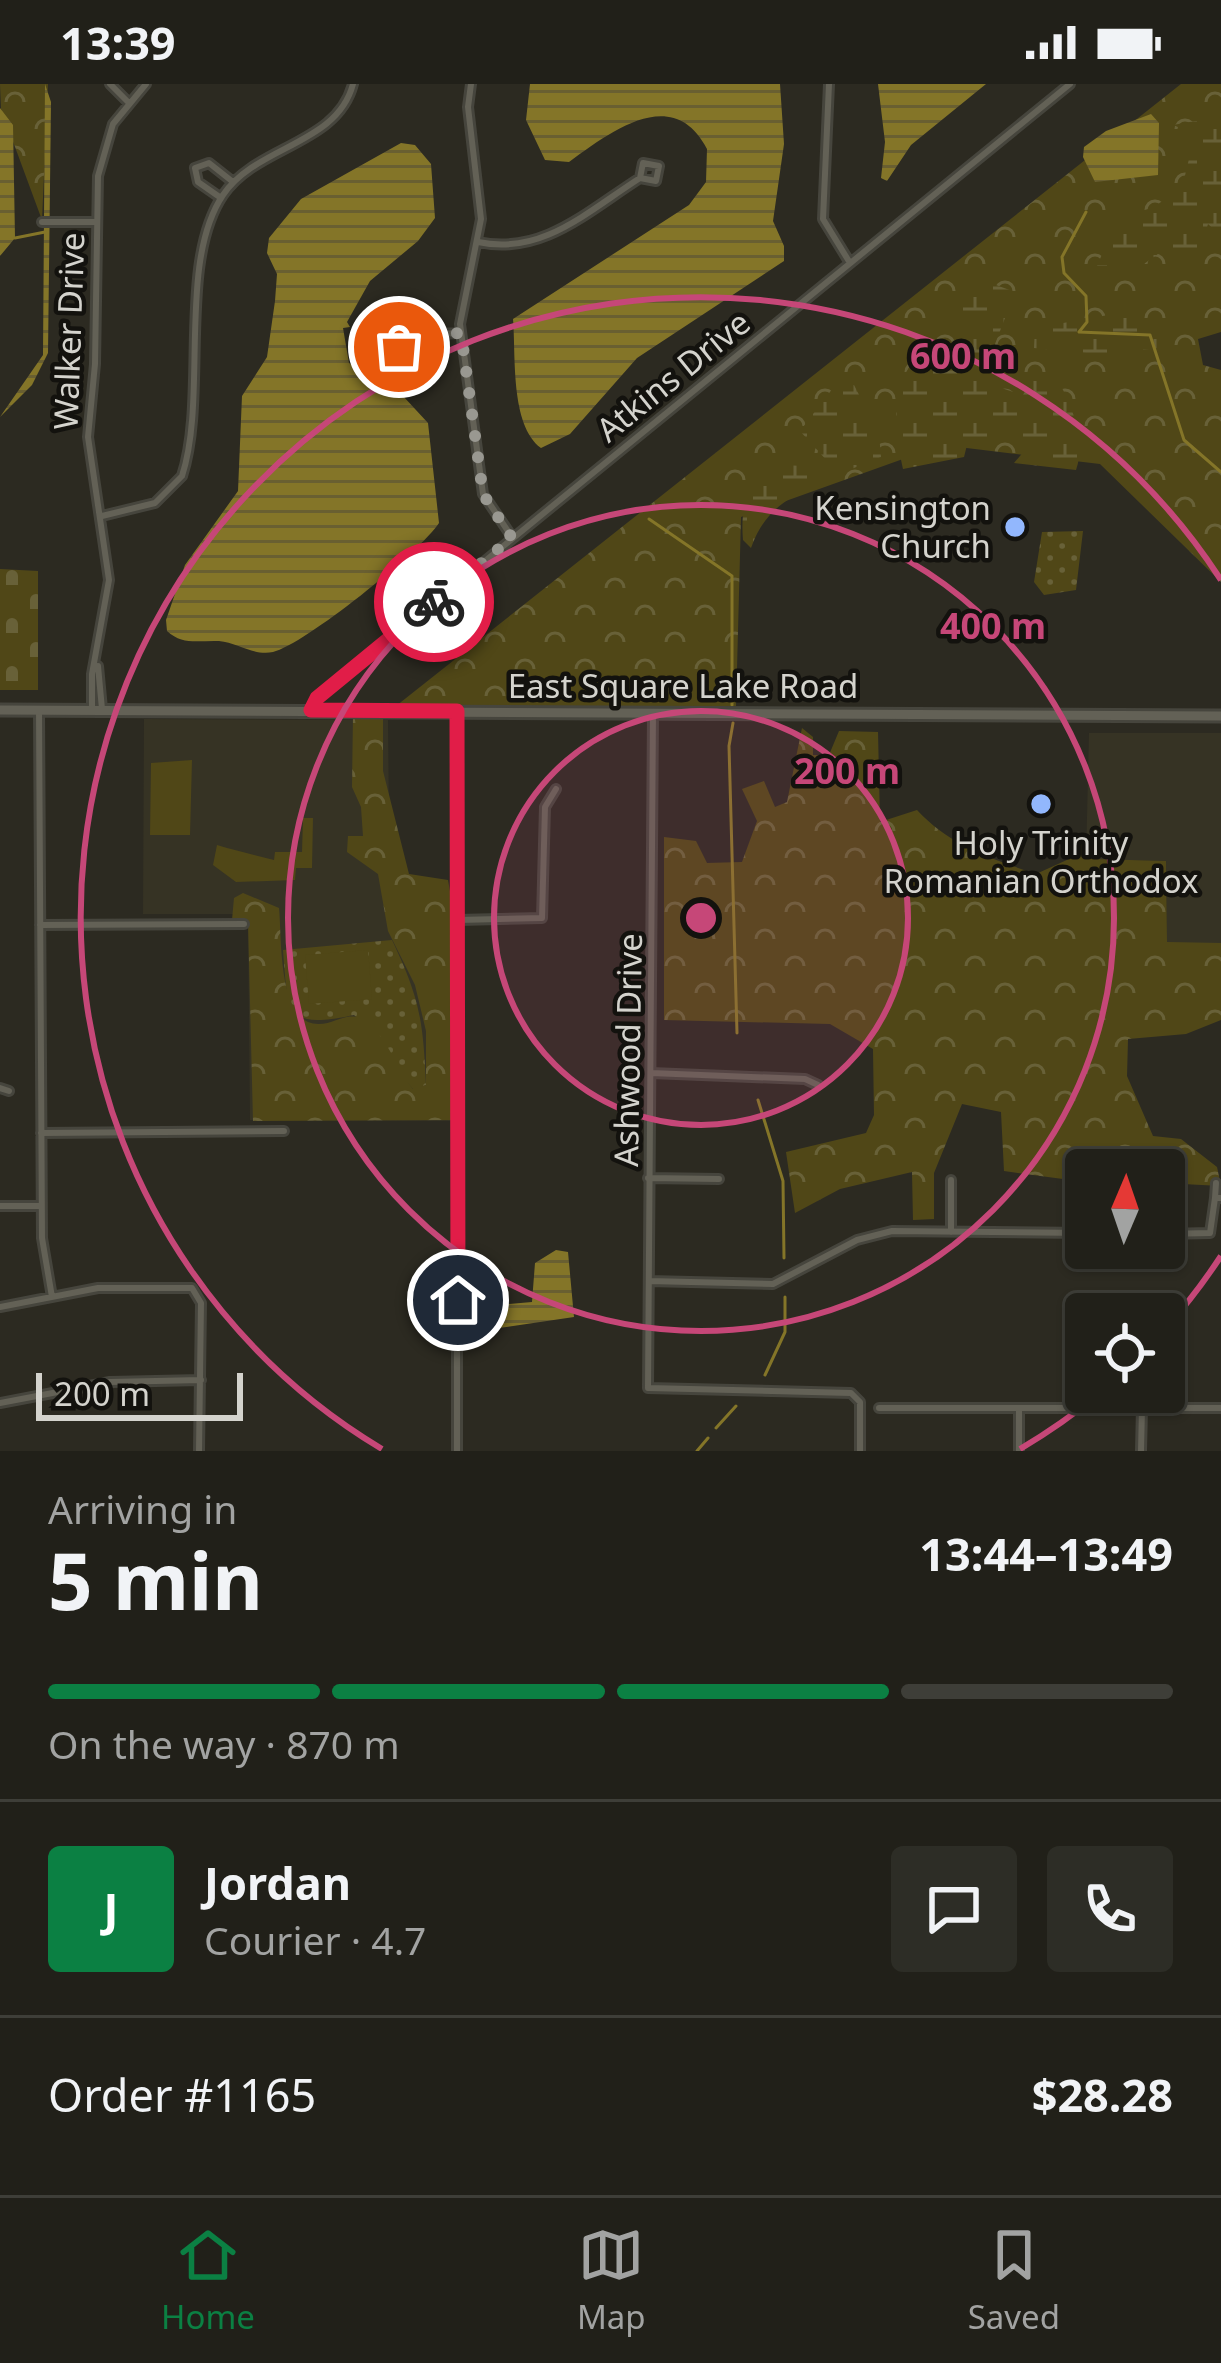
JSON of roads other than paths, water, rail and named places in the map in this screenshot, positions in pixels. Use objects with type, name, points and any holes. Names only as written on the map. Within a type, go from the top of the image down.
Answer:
[{"type":"main road","name":"East Square Lake Road","points":[[0,710],[1221,716]]},
{"type":"street","points":[[110,84],[128,102]]},
{"type":"street","points":[[102,516],[155,503],[182,476],[204,243],[221,198],[254,164],[328,124],[346,103],[352,84]]},
{"type":"street","points":[[471,84],[468,106],[481,203],[478,242],[461,303],[461,333],[483,494],[512,538]]},
{"type":"street","points":[[829,84],[823,219],[850,263]]},
{"type":"street","name":"Atkins Drive","points":[[311,710],[317,698],[1070,84]]},
{"type":"street","name":"Walker Drive","points":[[97,709],[97,663],[110,580],[88,436],[96,346],[100,159],[128,102],[143,85]]},
{"type":"street","points":[[221,198],[198,182],[195,168],[209,164],[233,182]]},
{"type":"street","points":[[478,242],[512,248],[533,244],[640,178]]},
{"type":"street","points":[[42,222],[97,223]]},
{"type":"street","points":[[413,335],[461,333]]},
{"type":"street","points":[[39,710],[41,1206],[52,1297]]},
{"type":"street","points":[[457,711],[457,1451]]},
{"type":"street","name":"Ashwood Drive","points":[[653,713],[648,1388],[851,1393],[860,1402],[860,1451]]},
{"type":"street","points":[[458,920],[542,918],[545,807],[556,789]]},
{"type":"street","points":[[40,925],[244,923]]},
{"type":"street","points":[[651,1073],[806,1079],[818,1085]]},
{"type":"street","points":[[41,1133],[284,1131]]},
{"type":"street","points":[[648,1178],[718,1179]]},
{"type":"street","points":[[951,1180],[951,1232]]},
{"type":"street","points":[[1185,1234],[1210,1233],[1218,1198],[1216,1183]]},
{"type":"street","points":[[0,1206],[41,1206]]},
{"type":"street","points":[[649,1281],[766,1285],[872,1234],[1065,1233]]},
{"type":"street","points":[[0,1307],[108,1287],[194,1290],[201,1303],[199,1451]]},
{"type":"street","points":[[0,1403],[110,1382],[202,1380]]},
{"type":"street","points":[[879,1408],[1065,1409]]},
{"type":"street","points":[[1185,1408],[1221,1408]]},
{"type":"street","points":[[1019,1409],[1019,1451]]},
{"type":"street","points":[[1141,1451],[1142,1413]]},
{"type":"waterway","points":[[1086,212],[1062,257],[1064,273],[1086,296],[1087,322],[1079,332],[1150,335],[1184,440],[1221,472]]},
{"type":"waterway","points":[[15,238],[45,232]]},
{"type":"waterway","points":[[649,519],[732,576],[732,705]]},
{"type":"waterway","points":[[733,723],[729,746],[737,1033]]},
{"type":"waterway","points":[[758,1100],[783,1181],[784,1258]]},
{"type":"waterway","points":[[765,1375],[785,1332],[785,1297]]},
{"type":"waterway","points":[[716,1428],[736,1406]]},
{"type":"waterway","points":[[697,1451],[708,1438]]},
{"type":"place","name":"Kensington Church","points":[[1015,527]]},
{"type":"place","name":"Holy Trinity Romanian Orthodox","points":[[1041,804]]}]
